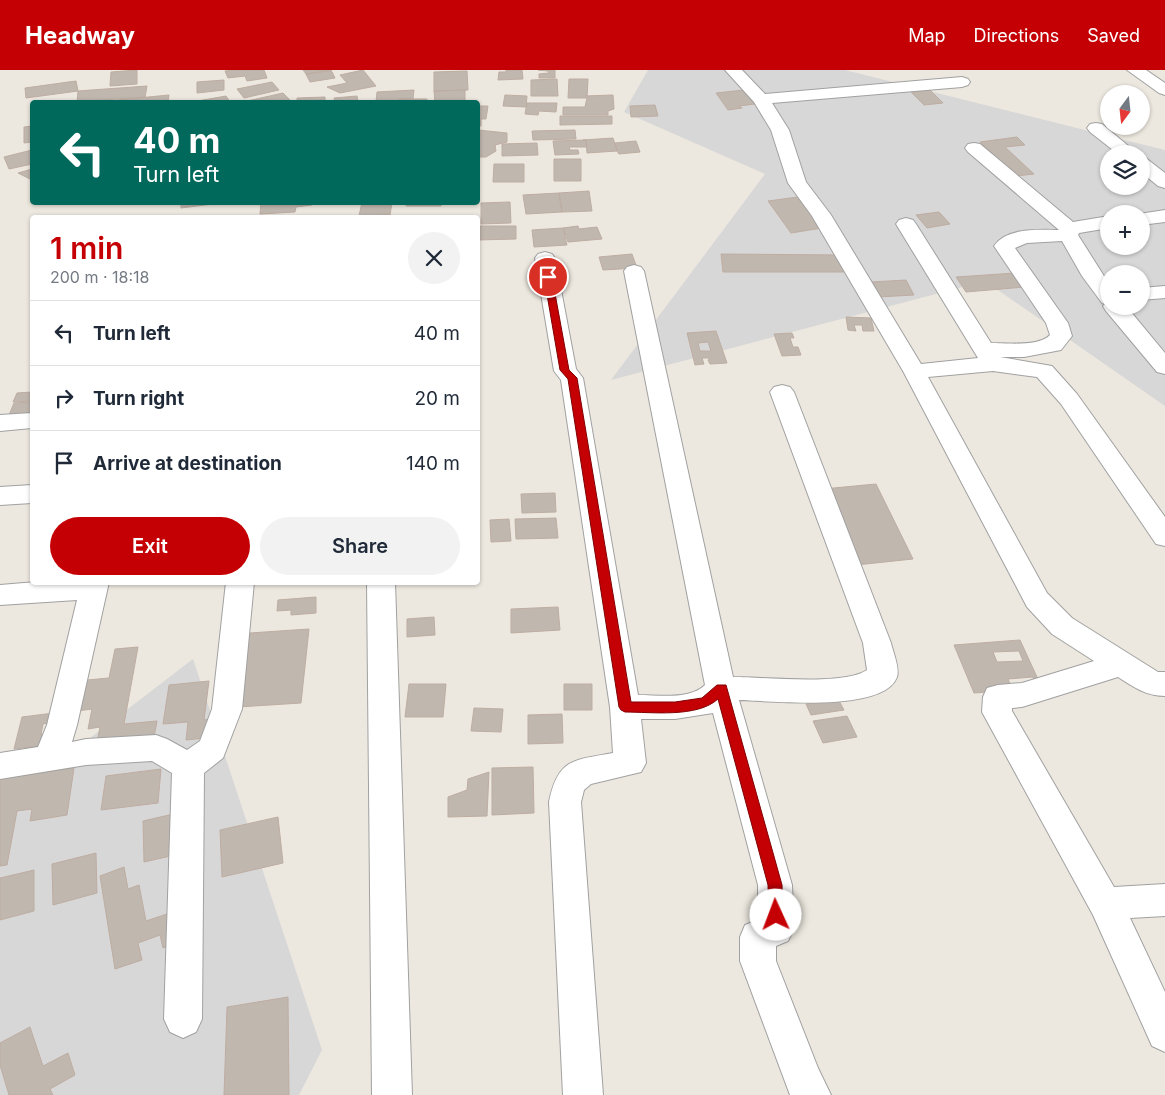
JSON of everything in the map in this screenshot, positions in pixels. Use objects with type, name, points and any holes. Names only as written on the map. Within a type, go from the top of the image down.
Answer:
[{"type":"street","points":[[733,70],[761,99],[780,130],[797,183],[821,215],[914,371],[1037,600],[1062,626],[1161,691]]},
{"type":"street","points":[[1136,70],[1165,90]]},
{"type":"street","points":[[761,99],[962,82]]},
{"type":"street","points":[[1096,128],[1118,145]]},
{"type":"street","points":[[974,148],[1069,232],[1092,276],[1100,287]]},
{"type":"street","points":[[1150,170],[1165,182]]},
{"type":"street","points":[[914,371],[1053,344],[1060,336],[1057,323],[1004,246],[1023,237],[1069,232],[1082,225],[1100,223]]},
{"type":"street","points":[[906,224],[988,357],[1044,371],[1069,399],[1165,537]]},
{"type":"street","points":[[545,258],[565,370],[572,378],[625,707],[630,763],[583,772],[569,783],[565,802],[583,1095]]},
{"type":"street","points":[[634,270],[722,688],[775,885],[776,929],[758,937],[758,961],[810,1095]]},
{"type":"street","points":[[1150,293],[1165,292]]},
{"type":"street","points":[[1122,315],[1165,367]]},
{"type":"street","points":[[625,707],[675,707],[706,703],[722,688],[820,691],[866,687],[883,675],[877,643],[782,392]]},
{"type":"street","points":[[0,423],[30,421]]},
{"type":"street","points":[[0,496],[30,494]]},
{"type":"street","points":[[188,767],[212,749],[227,710],[240,585]]},
{"type":"street","points":[[381,585],[392,1095]]},
{"type":"street","points":[[0,595],[95,586],[62,725],[50,759]]},
{"type":"street","points":[[1122,664],[1022,696],[998,697],[997,712],[1106,904],[1165,1033]]},
{"type":"street","points":[[0,766],[86,752],[156,748],[188,767]]},
{"type":"street","points":[[183,1019],[188,767]]},
{"type":"street","points":[[1106,904],[1165,900]]},
{"type":"shaded area","points":[[648,70],[845,70],[1145,145],[1100,145],[1100,195],[1150,195],[1150,146],[1165,150],[1165,406],[985,281],[611,380],[765,174],[624,112]]},
{"type":"shaded area","points":[[193,659],[322,1050],[299,1095],[0,1095],[0,807]]},
{"type":"building","points":[[137,70],[137,84],[110,86],[111,72]]},
{"type":"building","points":[[264,70],[267,78],[247,81],[245,76],[228,78],[225,71]]},
{"type":"building","points":[[303,70],[329,70],[329,71],[306,74]]},
{"type":"building","points":[[331,70],[335,78],[310,82],[306,74]]},
{"type":"building","points":[[363,70],[376,86],[340,93],[327,87],[347,83],[340,75]]},
{"type":"building","points":[[506,70],[522,70],[523,79],[498,80],[499,72],[506,72]]},
{"type":"building","points":[[538,70],[555,70],[555,78],[539,78],[539,74],[549,73],[548,71]]},
{"type":"building","points":[[467,71],[468,90],[434,91],[434,72]]},
{"type":"building","points":[[557,79],[558,96],[531,96],[531,80]]},
{"type":"building","points":[[569,79],[588,79],[587,98],[568,98]]},
{"type":"building","points":[[224,80],[224,90],[197,93],[197,82]]},
{"type":"building","points":[[76,81],[78,91],[26,98],[25,88]]},
{"type":"building","points":[[272,82],[279,90],[244,98],[237,89]]},
{"type":"building","points":[[147,86],[145,97],[104,100],[77,100],[78,91]]},
{"type":"building","points":[[414,90],[413,99],[399,100],[376,100],[377,92]]},
{"type":"building","points":[[465,90],[465,100],[435,100],[434,91]]},
{"type":"building","points":[[744,90],[755,104],[739,106],[742,108],[728,110],[716,93]]},
{"type":"building","points":[[930,90],[943,103],[924,105],[911,92]]},
{"type":"building","points":[[283,93],[290,100],[252,100]]},
{"type":"building","points":[[169,95],[168,100],[117,100]]},
{"type":"building","points":[[505,95],[527,96],[526,107],[503,106]]},
{"type":"building","points":[[613,95],[614,109],[608,111],[608,115],[563,115],[563,107],[585,107],[587,98],[585,96]]},
{"type":"building","points":[[226,96],[229,100],[203,100]]},
{"type":"building","points":[[357,96],[358,100],[334,100],[334,98]]},
{"type":"building","points":[[325,97],[325,100],[297,100],[297,98]]},
{"type":"building","points":[[399,99],[427,99],[427,100]]},
{"type":"building","points":[[527,103],[557,103],[556,112],[539,111],[538,115],[525,114]]},
{"type":"building","points":[[655,105],[658,116],[631,117],[630,106]]},
{"type":"building","points":[[480,106],[488,106],[486,119],[481,119],[481,126]]},
{"type":"building","points":[[560,116],[612,116],[612,124],[560,125]]},
{"type":"building","points":[[30,126],[30,142],[24,143],[24,127]]},
{"type":"building","points":[[480,130],[507,133],[507,142],[495,145],[496,151],[486,157],[480,157]]},
{"type":"building","points":[[575,130],[576,139],[533,140],[532,131]]},
{"type":"building","points":[[1017,137],[1025,145],[1005,147],[1034,174],[1016,176],[980,142]]},
{"type":"building","points":[[613,138],[617,151],[587,153],[586,140],[583,140]]},
{"type":"building","points":[[586,140],[587,147],[569,147],[570,150],[578,150],[579,154],[555,155],[553,141]]},
{"type":"building","points":[[636,141],[640,152],[619,154],[617,151],[615,143]]},
{"type":"building","points":[[537,143],[538,155],[502,156],[502,144]]},
{"type":"building","points":[[30,150],[30,164],[9,169],[4,157]]},
{"type":"building","points":[[554,159],[581,159],[581,181],[554,181]]},
{"type":"building","points":[[494,164],[524,164],[524,182],[493,182]]},
{"type":"building","points":[[30,170],[30,179],[18,173]]},
{"type":"building","points":[[589,191],[592,211],[562,212],[559,193]]},
{"type":"building","points":[[559,193],[562,212],[526,214],[523,195]]},
{"type":"building","points":[[798,197],[822,228],[791,233],[768,201]]},
{"type":"building","points":[[510,202],[511,223],[481,224],[481,203]]},
{"type":"building","points":[[181,205],[205,205],[181,208]]},
{"type":"building","points":[[261,205],[312,205],[296,207],[295,212],[260,214]]},
{"type":"building","points":[[361,205],[392,205],[390,215],[359,215]]},
{"type":"building","points":[[406,205],[441,205],[441,206]]},
{"type":"building","points":[[939,212],[950,224],[927,228],[916,215]]},
{"type":"building","points":[[480,226],[516,226],[516,239],[480,240]]},
{"type":"building","points":[[578,226],[579,229],[597,227],[602,239],[568,242],[563,228]]},
{"type":"building","points":[[563,228],[567,245],[534,247],[532,230]]},
{"type":"building","points":[[632,254],[637,268],[603,270],[599,257]]},
{"type":"building","points":[[721,254],[842,255],[847,272],[723,272]]},
{"type":"building","points":[[1015,273],[1025,287],[966,292],[956,277]]},
{"type":"building","points":[[906,280],[914,295],[878,297],[871,282]]},
{"type":"building","points":[[846,317],[871,318],[874,331],[863,331],[862,325],[854,325],[856,331],[848,330]]},
{"type":"building","points":[[716,331],[727,363],[710,364],[708,360],[710,358],[702,358],[704,364],[695,365],[687,333]],"holes":[[[708,342],[711,351],[700,351],[698,343]]]},
{"type":"building","points":[[792,333],[794,338],[790,338],[793,347],[798,347],[801,355],[782,356],[774,334]]},
{"type":"building","points":[[30,392],[30,401],[13,402],[17,393]]},
{"type":"building","points":[[30,402],[30,414],[9,415],[14,403]]},
{"type":"building","points":[[876,484],[913,559],[856,565],[823,489]]},
{"type":"building","points":[[555,493],[556,512],[522,513],[521,494]]},
{"type":"building","points":[[556,518],[558,538],[516,539],[515,519]]},
{"type":"building","points":[[509,519],[511,541],[491,542],[490,520]]},
{"type":"building","points":[[316,597],[316,613],[291,615],[291,610],[277,611],[278,600]]},
{"type":"building","points":[[558,607],[560,630],[511,633],[511,609]]},
{"type":"building","points":[[434,617],[435,635],[407,637],[407,619]]},
{"type":"building","points":[[309,629],[301,703],[238,707],[250,633]]},
{"type":"building","points":[[1020,640],[1042,688],[974,693],[954,645]],"holes":[[[1019,651],[1023,661],[997,662],[993,652]],[[1033,677],[1036,685],[1011,686],[1008,679]]]},
{"type":"building","points":[[138,647],[124,724],[157,721],[154,737],[97,742],[100,727],[88,729],[92,709],[69,712],[76,681],[109,678],[115,649]]},
{"type":"building","points":[[209,681],[204,720],[217,718],[215,737],[186,740],[188,722],[163,724],[169,685]]},
{"type":"building","points":[[409,684],[446,684],[443,717],[405,717]]},
{"type":"building","points":[[564,684],[592,684],[592,710],[564,710]]},
{"type":"building","points":[[838,699],[844,710],[811,715],[806,704]]},
{"type":"building","points":[[474,708],[503,709],[501,732],[471,731]]},
{"type":"building","points":[[54,713],[53,722],[43,724],[41,735],[50,733],[48,745],[14,749],[22,717]]},
{"type":"building","points":[[562,714],[563,743],[528,744],[528,715]]},
{"type":"building","points":[[847,716],[857,737],[823,743],[813,721]]},
{"type":"building","points":[[533,767],[534,813],[492,815],[492,768]]},
{"type":"building","points":[[74,768],[67,815],[30,821],[32,809],[17,811],[7,865],[0,866],[0,778]]},
{"type":"building","points":[[161,769],[158,803],[101,810],[106,776]]},
{"type":"building","points":[[489,772],[487,816],[448,817],[448,797],[467,790],[468,779]]},
{"type":"building","points":[[182,812],[184,853],[144,862],[143,821]]},
{"type":"building","points":[[278,817],[283,863],[222,877],[220,830]]},
{"type":"building","points":[[96,853],[97,893],[53,905],[52,864]]},
{"type":"building","points":[[124,867],[128,889],[139,885],[146,921],[176,911],[182,941],[163,948],[160,935],[138,943],[142,960],[115,969],[100,876]]},
{"type":"building","points":[[34,870],[34,911],[0,920],[0,878]]},
{"type":"building","points":[[288,997],[289,1095],[224,1095],[227,1007]]},
{"type":"building","points":[[30,1027],[43,1066],[68,1053],[75,1075],[50,1089],[53,1095],[9,1095],[0,1065],[0,1043]]},
{"type":"route","points":[[548,277],[565,370],[572,378],[625,707],[675,707],[706,703],[722,688],[775,885],[776,915]]}]
